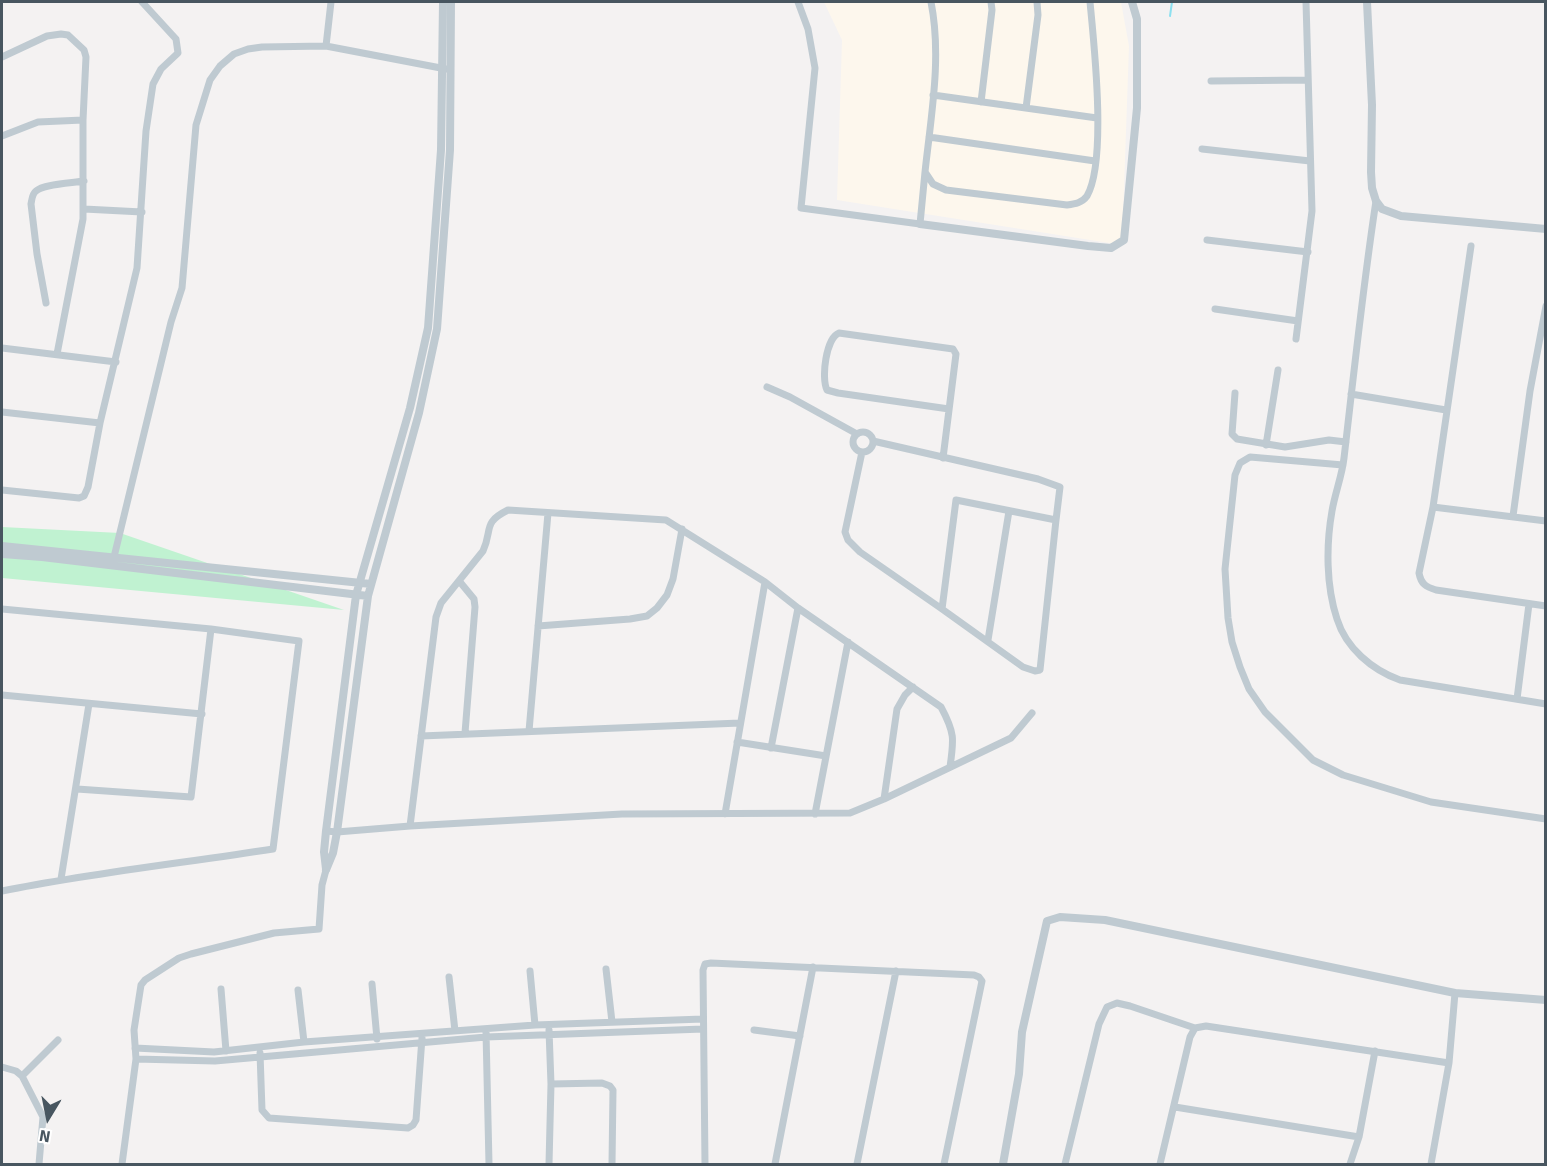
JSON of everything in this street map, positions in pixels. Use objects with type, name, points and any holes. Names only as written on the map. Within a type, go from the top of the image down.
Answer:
[{"type":"street","points":[[2,490],[79,498],[84,496],[88,487],[100,423],[137,268],[146,130],[153,84],[160,69],[178,52],[176,39],[142,2]]},
{"type":"street","points":[[326,46],[332,2]]},
{"type":"street","points":[[326,870],[324,852],[326,831],[356,595],[410,408],[428,328],[441,150],[443,2]]},
{"type":"street","points":[[122,1164],[136,1059],[134,1030],[140,993],[145,980],[179,958],[191,954],[274,933],[319,929],[322,885],[333,853],[337,832],[368,596],[419,413],[437,329],[450,150],[451,2]]},
{"type":"street","points":[[798,2],[808,29],[815,68],[801,208],[1111,248],[1124,240],[1137,108],[1137,19],[1132,2]]},
{"type":"street","points":[[920,224],[936,59],[934,15],[931,2]]},
{"type":"street","points":[[981,102],[992,10],[990,2]]},
{"type":"street","points":[[1026,108],[1038,15],[1037,2]]},
{"type":"street","points":[[926,172],[933,184],[946,190],[1067,205],[1079,203],[1086,196],[1092,182],[1095,161],[1097,118],[1096,59],[1090,2]]},
{"type":"street","points":[[1296,339],[1312,211],[1306,2]]},
{"type":"street","points":[[1367,2],[1372,105],[1371,172],[1376,201],[1343,465],[1332,511],[1329,565],[1333,606],[1342,632],[1349,643],[1380,671],[1400,680],[1545,704]]},
{"type":"street","points":[[2,57],[54,34],[68,35],[84,50],[86,57],[83,120],[84,209],[57,354]]},
{"type":"street","points":[[114,557],[171,322],[182,288],[196,125],[210,80],[220,66],[234,54],[262,46],[326,46],[451,70]]},
{"type":"street","points":[[1211,81],[1308,80]]},
{"type":"street","points":[[933,95],[1097,118]]},
{"type":"street","points":[[2,135],[38,122],[83,120]]},
{"type":"street","points":[[929,137],[1095,161]]},
{"type":"street","points":[[1202,148],[1310,161]]},
{"type":"street","points":[[46,303],[37,255],[32,197],[41,188],[84,181]]},
{"type":"street","points":[[1376,201],[1382,209],[1401,216],[1545,229]]},
{"type":"street","points":[[84,209],[142,212]]},
{"type":"street","points":[[1206,240],[1308,252]]},
{"type":"street","points":[[1471,246],[1433,507],[1419,573],[1420,581],[1427,588],[1436,590],[1545,606]]},
{"type":"street","points":[[1513,516],[1530,391],[1545,306]]},
{"type":"street","points":[[1215,309],[1298,321]]},
{"type":"street","points":[[943,458],[956,354],[952,349],[839,333],[833,335],[829,342],[824,383],[827,390],[949,409]]},
{"type":"street","points":[[2,348],[116,362]]},
{"type":"street","points":[[1266,445],[1278,370]]},
{"type":"street","points":[[767,387],[857,434],[867,433],[873,441],[1038,479],[1060,487],[1040,670],[1035,671],[1023,667],[988,640],[860,552],[848,540],[845,532],[862,452]]},
{"type":"street","points":[[1235,393],[1232,434],[1234,437],[1285,447],[1329,440],[1346,442]]},
{"type":"street","points":[[1351,394],[1446,410]]},
{"type":"street","points":[[2,412],[100,423]]},
{"type":"street","points":[[857,434],[853,443],[856,449],[862,452],[868,450],[873,441]]},
{"type":"street","points":[[1343,465],[1250,457],[1240,463],[1235,475],[1225,569],[1232,642],[1249,689],[1265,712],[1313,760],[1342,775],[1431,802],[1545,819]]},
{"type":"street","points":[[942,609],[956,501],[1056,520]]},
{"type":"street","points":[[1433,507],[1545,521]]},
{"type":"street","points":[[410,826],[436,617],[441,603],[483,551],[488,541],[489,525],[495,516],[508,510],[666,520],[682,529],[765,582],[798,608],[942,707],[954,737],[950,767]]},
{"type":"street","points":[[988,640],[1009,511]]},
{"type":"street","points":[[530,731],[548,513]]},
{"type":"street","points":[[538,626],[647,616],[667,595],[673,579],[682,529]]},
{"type":"street","points":[[2,546],[371,584]]},
{"type":"street","points":[[2,554],[368,596]]},
{"type":"street","points":[[460,582],[474,599],[475,607],[465,733]]},
{"type":"street","points":[[725,814],[765,582]]},
{"type":"street","points":[[1517,699],[1529,604]]},
{"type":"street","points":[[771,748],[798,608]]},
{"type":"street","points":[[2,609],[211,629],[298,641],[273,849],[61,879],[2,891]]},
{"type":"street","points":[[76,789],[191,797],[211,629]]},
{"type":"street","points":[[815,813],[848,642]]},
{"type":"street","points":[[884,799],[897,709],[913,687]]},
{"type":"street","points":[[2,695],[202,714]]},
{"type":"street","points":[[61,879],[89,704]]},
{"type":"street","points":[[326,831],[622,814],[850,813],[1011,738],[1032,713]]},
{"type":"street","points":[[421,736],[740,723]]},
{"type":"street","points":[[737,742],[826,756]]},
{"type":"street","points":[[1003,1164],[1019,1074],[1022,1032],[1047,921],[1060,916],[1105,920],[1455,993],[1545,1000]]},
{"type":"street","points":[[705,1164],[703,970],[705,964],[708,963],[979,977],[982,981],[944,1164]]},
{"type":"street","points":[[775,1164],[813,967]]},
{"type":"street","points":[[606,969],[612,1022]]},
{"type":"street","points":[[530,971],[535,1025]]},
{"type":"street","points":[[857,1164],[896,971]]},
{"type":"street","points":[[449,977],[455,1030]]},
{"type":"street","points":[[372,984],[377,1045]]},
{"type":"street","points":[[221,989],[226,1051]]},
{"type":"street","points":[[298,990],[304,1042]]},
{"type":"street","points":[[1431,1164],[1449,1063],[1455,993]]},
{"type":"street","points":[[1065,1164],[1099,1024],[1107,1007],[1117,1003],[1195,1028],[1206,1026],[1449,1063]]},
{"type":"street","points":[[136,1059],[215,1061],[422,1041],[535,1025],[703,1019]]},
{"type":"street","points":[[549,1024],[551,1084],[549,1164]]},
{"type":"street","points":[[1160,1164],[1190,1037],[1195,1028]]},
{"type":"street","points":[[135,1048],[214,1052],[455,1030],[486,1033],[549,1033],[703,1029]]},
{"type":"street","points":[[754,1030],[800,1036]]},
{"type":"street","points":[[260,1048],[262,1110],[269,1118],[408,1128],[416,1120],[422,1033]]},
{"type":"street","points":[[486,1033],[489,1164]]},
{"type":"street","points":[[22,1076],[58,1040]]},
{"type":"street","points":[[1350,1164],[1359,1137],[1375,1051]]},
{"type":"street","points":[[2,1067],[16,1071],[22,1076],[43,1118],[43,1140],[39,1164]]},
{"type":"street","points":[[551,1084],[602,1083],[610,1086],[613,1090],[612,1164]]},
{"type":"street","points":[[1175,1107],[1359,1137]]},
{"type":"shaded area","points":[[824,2],[1121,2],[1129,46],[1122,245],[837,200],[842,40]]},
{"type":"green space","points":[[2,527],[120,533],[344,610],[2,578]]},
{"type":"waterway","points":[[1170,16],[1172,2]]}]
